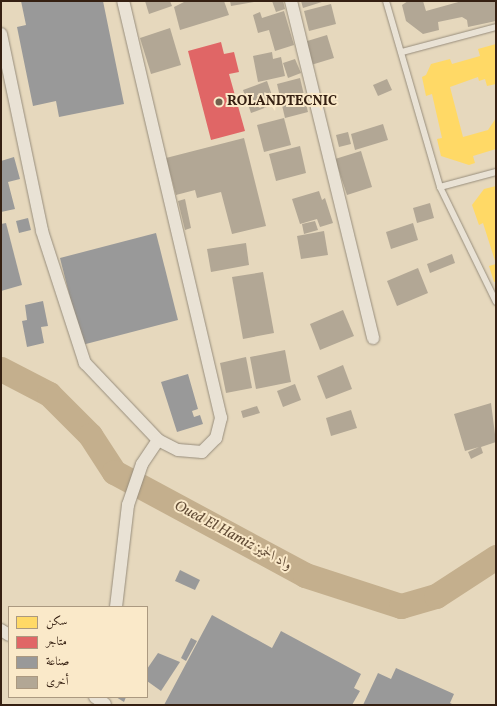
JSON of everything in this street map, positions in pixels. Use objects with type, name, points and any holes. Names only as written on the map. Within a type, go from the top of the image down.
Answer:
[{"type":"street","points":[[1,34],[42,231],[85,363],[158,440],[178,450],[202,452],[216,438],[221,418],[123,1]]},
{"type":"street","points":[[292,1],[373,338]]},
{"type":"street","points":[[116,606],[128,505],[142,464],[158,440]]},
{"type":"lane","points":[[386,1],[440,187],[496,302]]},
{"type":"lane","points":[[402,52],[496,27]]},
{"type":"lane","points":[[440,187],[496,172]]},
{"type":"building: سكن","points":[[496,44],[496,84],[487,86],[485,79],[479,81],[478,77],[450,87],[463,137],[488,130],[496,118],[496,149],[473,156],[475,163],[469,165],[441,156],[437,139],[442,138],[432,94],[426,96],[422,77],[426,75],[431,64],[450,59],[452,64],[480,56],[478,49]]},
{"type":"building: سكن","points":[[496,186],[496,264],[483,223],[479,225],[472,205],[484,189]]},
{"type":"building: سكن","points":[[496,264],[496,281],[494,282],[489,266]]},
{"type":"building: متاجر","name":"ROLANDTECNIC","points":[[221,42],[224,54],[234,52],[239,72],[229,74],[245,131],[211,140],[188,51]]},
{"type":"building: صناعة","points":[[21,1],[103,1],[124,104],[59,117],[56,101],[33,106],[17,27],[26,25]]},
{"type":"building: صناعة","points":[[14,157],[20,179],[8,182],[15,209],[1,212],[1,161]]},
{"type":"building: صناعة","points":[[28,218],[31,230],[19,233],[16,221]]},
{"type":"building: صناعة","points":[[6,223],[22,285],[1,291],[1,224]]},
{"type":"building: صناعة","points":[[156,233],[178,320],[82,345],[60,258]]},
{"type":"building: صناعة","points":[[43,301],[48,326],[41,327],[44,343],[27,347],[22,321],[27,320],[25,305]]},
{"type":"building: صناعة","points":[[188,374],[198,409],[192,411],[194,417],[200,415],[203,424],[177,432],[161,382]]},
{"type":"building: صناعة","points":[[180,570],[200,580],[195,590],[175,581]]},
{"type":"building: صناعة","points":[[212,615],[272,648],[281,631],[361,674],[354,688],[360,691],[352,705],[164,705]]},
{"type":"building: صناعة","points":[[191,638],[197,641],[186,661],[181,658]]},
{"type":"building: صناعة","points":[[158,653],[180,662],[161,691],[148,682],[148,668]]},
{"type":"building: صناعة","points":[[396,668],[454,694],[450,703],[454,705],[363,705],[378,673],[391,679]]},
{"type":"building: صناعة","points":[[118,698],[126,698],[124,702]]},
{"type":"building: أخرى","points":[[145,1],[170,1],[172,6],[149,14]]},
{"type":"building: أخرى","points":[[186,1],[224,1],[229,15],[180,30],[174,7]]},
{"type":"building: أخرى","points":[[230,1],[254,1],[254,2],[231,6]]},
{"type":"building: أخرى","points":[[272,1],[283,1],[285,9],[276,12]]},
{"type":"building: أخرى","points":[[301,1],[325,1],[303,8]]},
{"type":"building: أخرى","points":[[408,1],[423,1],[426,11],[462,1],[496,1],[496,21],[468,27],[467,20],[462,17],[438,22],[439,30],[423,34],[406,21],[402,5]]},
{"type":"building: أخرى","points":[[331,4],[336,24],[309,31],[304,11]]},
{"type":"building: أخرى","points":[[284,11],[294,45],[275,51],[269,30],[258,33],[253,15],[260,12],[262,18]]},
{"type":"building: أخرى","points":[[170,28],[181,65],[151,74],[140,38]]},
{"type":"building: أخرى","points":[[327,35],[334,58],[311,65],[304,42]]},
{"type":"building: أخرى","points":[[272,52],[273,59],[281,57],[285,76],[258,82],[253,56]]},
{"type":"building: أخرى","points":[[295,59],[301,73],[288,78],[283,63]]},
{"type":"building: أخرى","points":[[300,78],[308,112],[285,118],[277,84]]},
{"type":"building: أخرى","points":[[387,79],[392,90],[378,96],[373,85]]},
{"type":"building: أخرى","points":[[267,81],[275,104],[251,113],[243,90]]},
{"type":"building: أخرى","points":[[284,118],[291,145],[264,152],[257,125]]},
{"type":"building: أخرى","points":[[383,124],[388,140],[355,150],[351,134]]},
{"type":"building: أخرى","points":[[348,132],[351,144],[339,147],[336,135]]},
{"type":"building: أخرى","points":[[244,138],[266,226],[232,234],[221,192],[197,198],[195,190],[176,195],[166,158]]},
{"type":"building: أخرى","points":[[300,146],[306,173],[276,181],[269,154]]},
{"type":"building: أخرى","points":[[361,151],[372,187],[347,195],[335,159]]},
{"type":"building: أخرى","points":[[319,191],[322,200],[325,198],[333,223],[320,227],[317,219],[300,224],[292,199]]},
{"type":"building: أخرى","points":[[185,199],[191,228],[185,230],[178,201]]},
{"type":"building: أخرى","points":[[430,203],[434,218],[417,223],[413,208]]},
{"type":"building: أخرى","points":[[315,221],[318,230],[304,234],[302,224]]},
{"type":"building: أخرى","points":[[413,223],[418,240],[391,249],[386,232]]},
{"type":"building: أخرى","points":[[324,231],[328,255],[301,259],[297,236]]},
{"type":"building: أخرى","points":[[246,243],[249,265],[211,272],[207,249]]},
{"type":"building: أخرى","points":[[452,254],[455,263],[430,273],[427,264]]},
{"type":"building: أخرى","points":[[418,268],[428,293],[397,306],[387,281]]},
{"type":"building: أخرى","points":[[263,272],[274,333],[243,339],[232,277]]},
{"type":"building: أخرى","points":[[343,310],[354,336],[320,350],[310,324]]},
{"type":"building: أخرى","points":[[285,350],[291,382],[256,389],[250,357]]},
{"type":"building: أخرى","points":[[246,357],[252,388],[226,393],[220,363]]},
{"type":"building: أخرى","points":[[343,365],[352,389],[326,399],[317,376]]},
{"type":"building: أخرى","points":[[295,384],[301,400],[283,407],[277,391]]},
{"type":"building: أخرى","points":[[491,403],[496,442],[481,447],[483,453],[471,459],[468,452],[479,447],[465,451],[454,414]]},
{"type":"building: أخرى","points":[[257,406],[260,413],[243,418],[241,411]]},
{"type":"building: أخرى","points":[[351,410],[357,428],[331,436],[326,418]]},
{"type":"waterway","name":"Oued El Hamiz واد الحميز","points":[[1,369],[49,394],[90,435],[114,472],[305,575],[401,606],[436,596],[496,557]]},
{"type":"place","name":"ROLANDTECNIC","points":[[219,102]]}]
